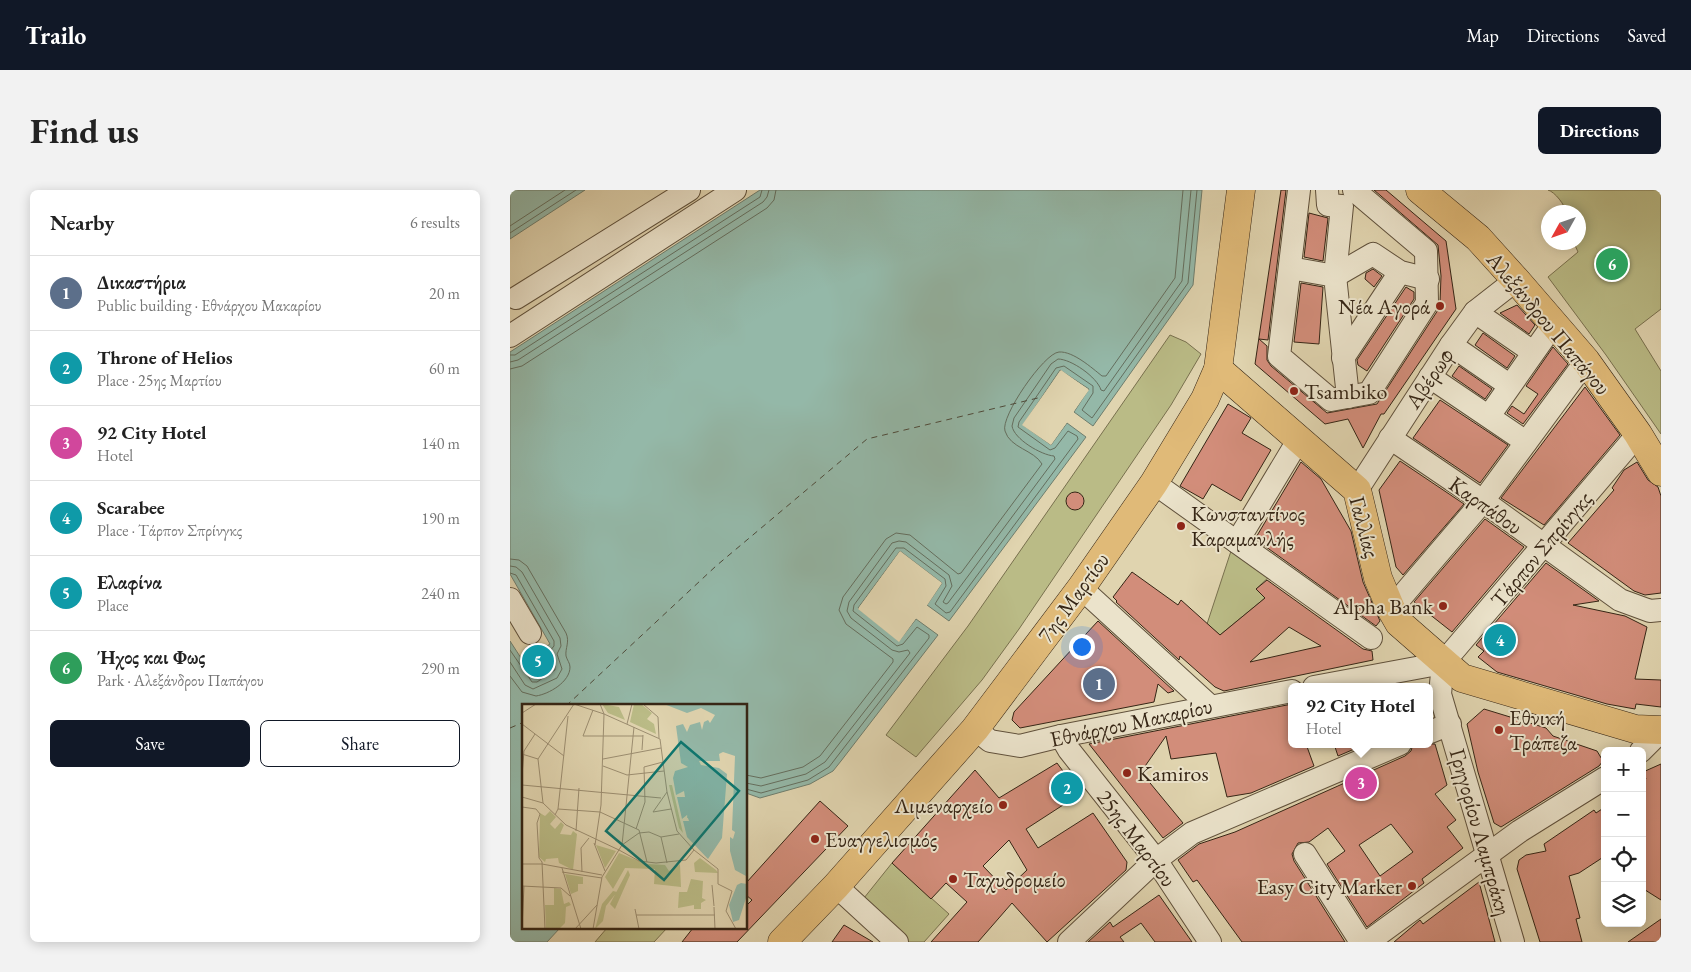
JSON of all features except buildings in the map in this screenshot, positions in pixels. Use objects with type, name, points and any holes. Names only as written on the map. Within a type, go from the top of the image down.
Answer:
[{"type":"main road","name":"7ης Μαρτίου","points":[[782,942],[836,886],[975,729],[1081,588],[1154,483],[1205,399],[1218,369],[1241,190]]},
{"type":"main road","name":"Αλεξάνδρου Παπάγου","points":[[1420,190],[1478,238],[1586,361],[1638,434],[1661,472]]},
{"type":"main road","name":"Γαλλίας","points":[[1218,369],[1357,490],[1378,578],[1391,609],[1400,623],[1443,663]]},
{"type":"main road","points":[[1443,663],[1462,678],[1635,728],[1661,731]]},
{"type":"street","points":[[516,298],[689,190]]},
{"type":"street","points":[[510,336],[735,190]]},
{"type":"street","points":[[1292,268],[1299,190]]},
{"type":"street","points":[[1304,190],[1280,356],[1331,400],[1348,395],[1369,393],[1427,303],[1426,251],[1354,190]]},
{"type":"street","points":[[1321,190],[1338,190]]},
{"type":"street","points":[[1327,190],[1328,205],[1342,206],[1335,276],[1348,395]]},
{"type":"street","points":[[1349,190],[1420,252],[1426,279]]},
{"type":"street","points":[[1292,268],[1335,276],[1373,254],[1400,272],[1426,279]]},
{"type":"street","points":[[1343,358],[1400,272]]},
{"type":"street","name":"Αβέρωφ","points":[[1357,490],[1451,345],[1476,312],[1516,280]]},
{"type":"street","points":[[1476,312],[1533,352]]},
{"type":"street","points":[[1489,416],[1553,324]]},
{"type":"street","points":[[1451,345],[1509,385]]},
{"type":"street","points":[[1391,609],[1483,501],[1586,361]]},
{"type":"street","points":[[1430,377],[1526,442]]},
{"type":"street","name":"Τάρπον Σπρίνγκς","points":[[1443,663],[1545,546],[1638,434]]},
{"type":"street","name":"Καρπάθου","points":[[1390,438],[1483,501],[1620,600],[1650,611],[1661,610]]},
{"type":"street","points":[[1237,542],[1299,439]]},
{"type":"street","points":[[1154,483],[1371,638]]},
{"type":"street","points":[[1081,588],[1210,706]]},
{"type":"street","points":[[510,599],[530,633]]},
{"type":"street","points":[[1336,683],[1443,663]]},
{"type":"street","name":"Γρηγορίου Λαμπράκη","points":[[1443,663],[1440,694],[1440,728],[1488,854],[1513,942]]},
{"type":"street","name":"Εθνάρχου Μακαρίου","points":[[975,729],[990,741],[1009,746],[1020,746],[1061,736],[1288,692]]},
{"type":"street","points":[[1645,747],[1661,731]]},
{"type":"street","name":"25ης Μαρτίου","points":[[1061,736],[1069,750],[1156,860],[1210,942]]},
{"type":"street","points":[[1069,942],[1156,860],[1192,833],[1391,748]]},
{"type":"street","points":[[1368,942],[1488,854],[1601,781]]},
{"type":"street","points":[[1305,854],[1361,942]]},
{"type":"street","points":[[836,886],[898,942]]},
{"type":"green space","points":[[1548,190],[1661,190],[1661,309],[1635,329],[1661,371],[1661,434],[1606,355],[1548,277],[1578,252],[1577,250],[1586,250],[1586,205],[1563,205],[1554,193]]},
{"type":"green space","points":[[1170,335],[1186,342],[1201,354],[1171,405],[1019,629],[982,680],[916,757],[886,735],[968,626]]},
{"type":"green space","points":[[1232,548],[1271,575],[1256,589],[1265,598],[1220,635],[1207,624]]},
{"type":"green space","points":[[892,863],[949,914],[924,942],[898,942],[864,898]]},
{"type":"green space","points":[[605,930],[665,930],[654,942],[595,942]]},
{"type":"water","points":[[510,190],[585,190],[510,239]]},
{"type":"water","points":[[760,190],[1202,190],[1193,285],[1093,426],[1074,412],[1089,389],[1060,370],[1023,425],[1051,445],[1067,423],[1086,437],[949,621],[927,605],[942,583],[900,551],[858,608],[899,641],[916,619],[938,635],[833,771],[810,784],[760,798],[748,794],[748,704],[522,704],[522,930],[558,930],[547,942],[510,942],[510,641],[534,678],[551,668],[541,650],[550,644],[510,574],[510,352]]},
{"type":"pier","points":[[1061,370],[1089,390],[1072,414],[1072,411],[1086,390],[1061,373],[1026,425],[1050,442],[1065,421],[1068,421],[1051,445],[1022,425]]},
{"type":"pier","points":[[900,551],[942,583],[926,607],[925,604],[938,584],[900,555],[861,608],[899,638],[914,618],[917,617],[899,642],[858,609]]},
{"type":"ferry route","points":[[568,704],[716,566],[867,439],[1042,397]]},
{"type":"ferry route","points":[[510,728],[522,723]]},
{"type":"place","name":"Ήχος και Φως","points":[[1612,264]]},
{"type":"place","name":"Νέα Αγορά","points":[[1440,306]]},
{"type":"place","name":"Tsambiko","points":[[1294,391]]},
{"type":"place","name":"Κωνσταντίνος Καραμανλής","points":[[1181,526]]},
{"type":"place","name":"Alpha Bank","points":[[1443,606]]},
{"type":"place","name":"Scarabee","points":[[1500,640]]},
{"type":"place","name":"Ελαφίνα","points":[[538,661]]},
{"type":"place","name":"Δικαστήρια","points":[[1099,684]]},
{"type":"place","name":"Εθνική Τράπεζα","points":[[1499,730]]},
{"type":"place","name":"Kamiros","points":[[1127,773]]},
{"type":"place","name":"92 City Hotel","points":[[1361,783]]},
{"type":"place","name":"Throne of Helios","points":[[1067,788]]},
{"type":"place","name":"Λιμεναρχείο","points":[[1003,805]]},
{"type":"place","name":"Ευαγγελισμός","points":[[815,839]]},
{"type":"place","name":"Ταχυδρομείο","points":[[953,879]]},
{"type":"place","name":"Easy City Marker","points":[[1412,886]]}]
